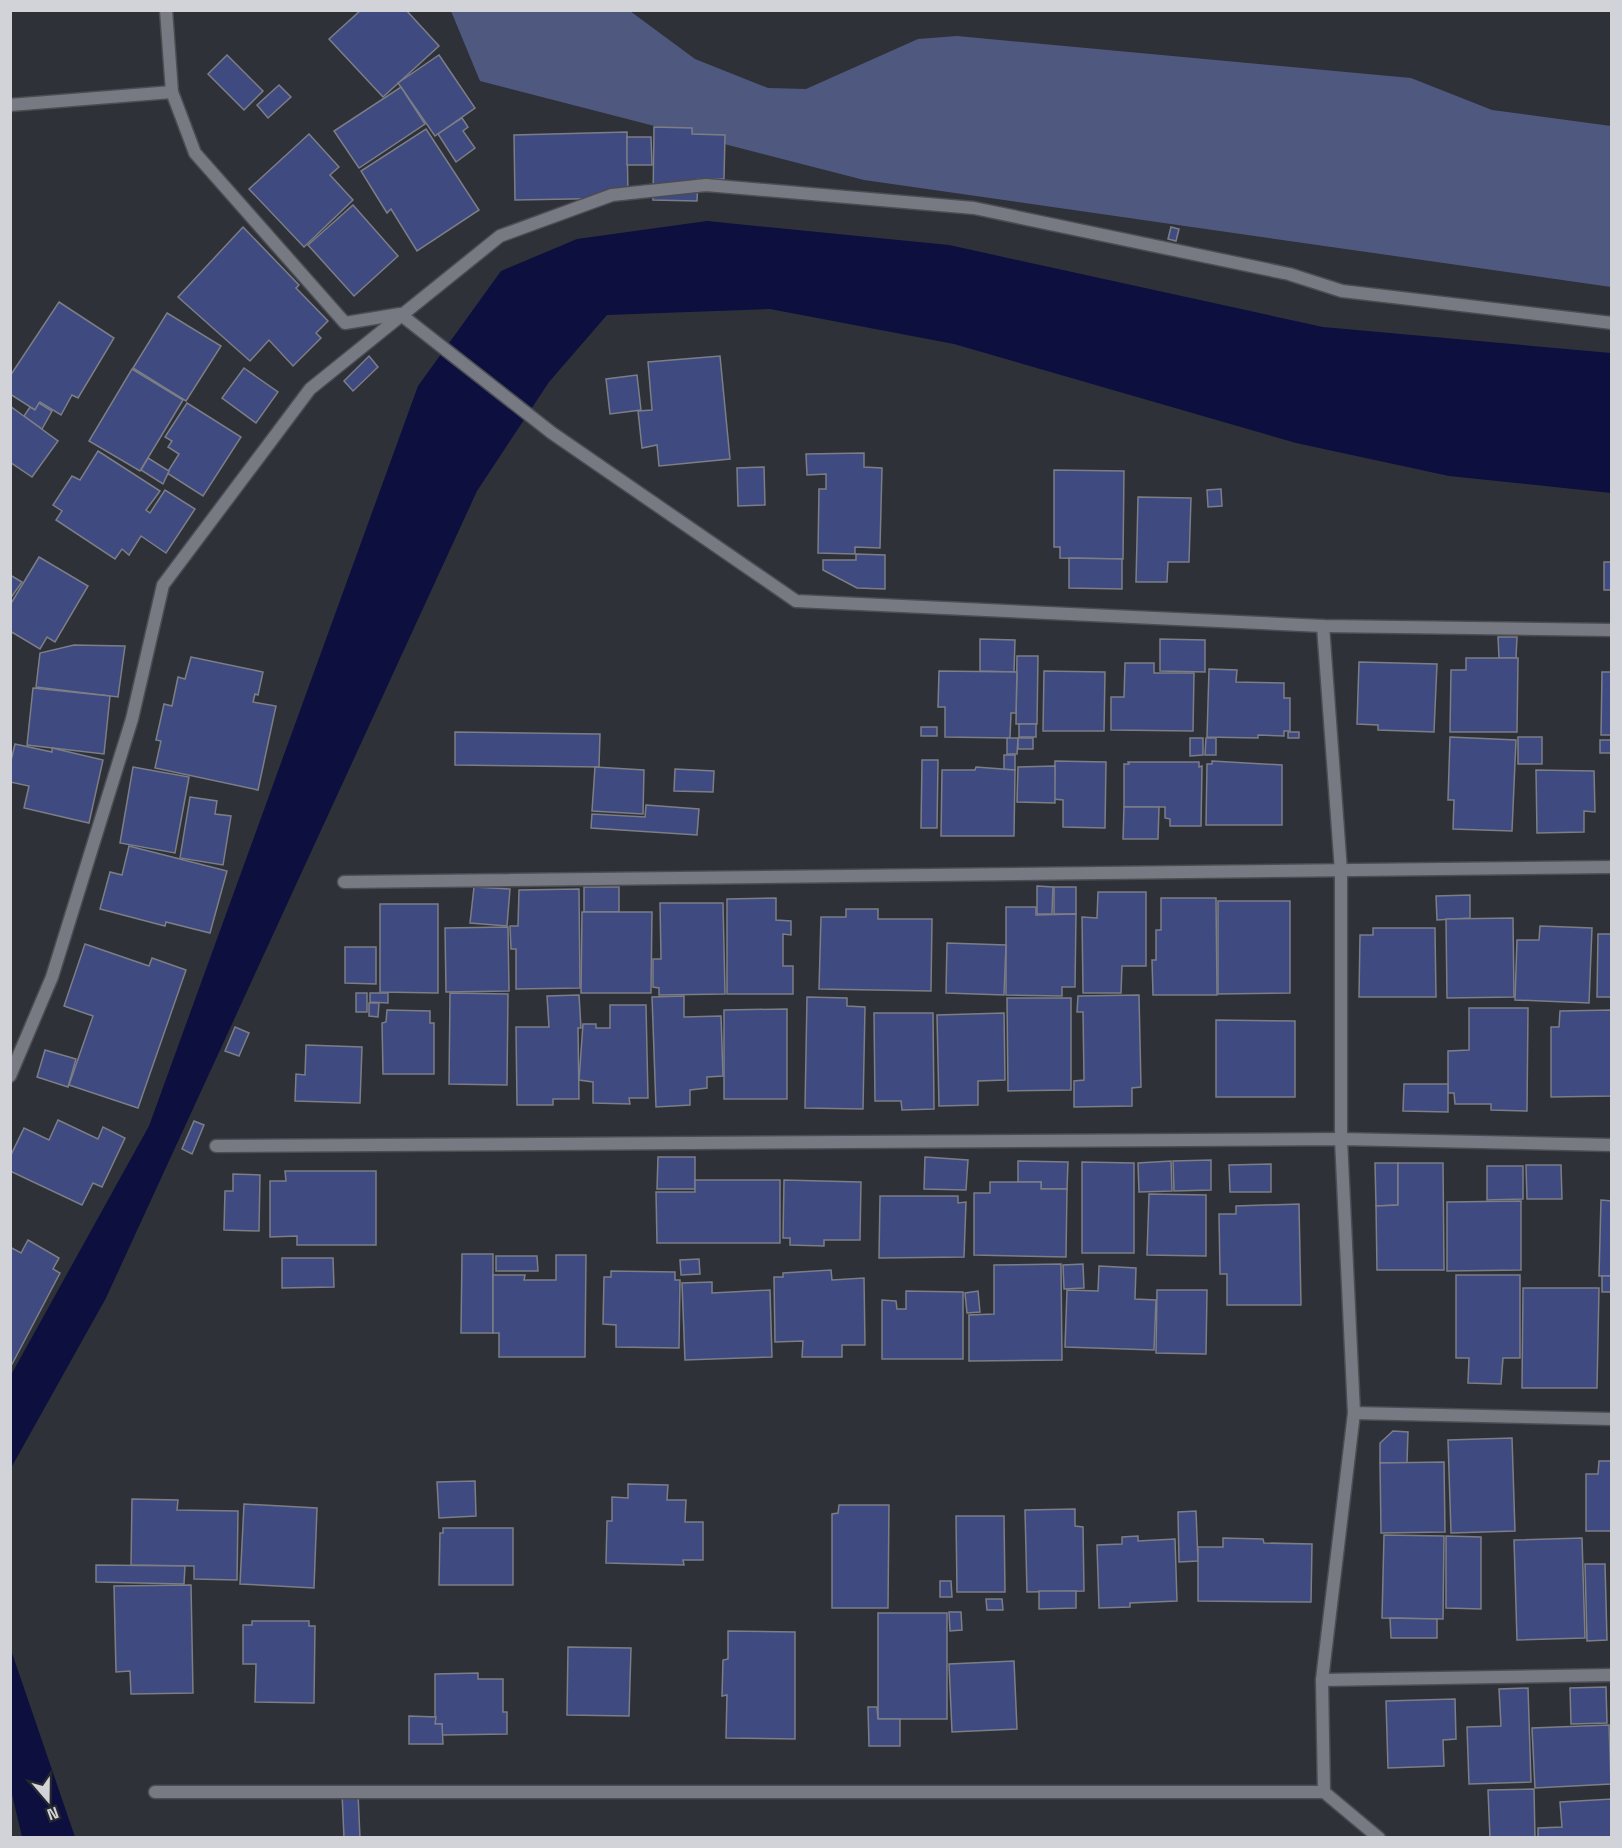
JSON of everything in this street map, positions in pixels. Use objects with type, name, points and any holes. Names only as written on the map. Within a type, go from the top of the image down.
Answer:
[{"type":"street","points":[[166,10],[172,92],[195,153],[345,323],[400,314],[552,433],[796,601],[1323,626],[1611,630]]},
{"type":"street","points":[[10,105],[172,92]]},
{"type":"street","points":[[10,1076],[59,955],[132,719],[163,585],[310,388],[400,314],[508,232],[612,195],[706,185],[974,208],[1289,274],[1342,291],[1611,323]]},
{"type":"street","points":[[1323,626],[1341,871],[1341,1139],[1354,1413],[1322,1680],[1324,1792]]},
{"type":"street","points":[[344,882],[1611,867]]},
{"type":"street","points":[[216,1146],[1341,1139],[1611,1145]]},
{"type":"street","points":[[1354,1413],[1611,1419]]},
{"type":"street","points":[[1322,1680],[1611,1675]]},
{"type":"street","points":[[155,1792],[1324,1792],[1379,1838]]},
{"type":"shaded area","points":[[451,11],[630,11],[695,59],[768,88],[806,89],[918,39],[957,36],[1411,78],[1492,110],[1611,126],[1611,287],[864,180],[480,81]]},
{"type":"shaded area","points":[[707,221],[949,245],[1323,327],[1611,353],[1611,493],[1449,476],[1296,443],[954,344],[770,309],[607,315],[549,382],[477,491],[106,1298],[11,1468],[11,1375],[149,1126],[418,386],[501,271],[577,239]]},
{"type":"shaded area","points":[[11,1650],[75,1837],[22,1837],[11,1790]]},
{"type":"building","points":[[361,10],[406,10],[439,46],[383,97],[329,39]]},
{"type":"building","points":[[227,55],[263,91],[244,110],[208,74]]},
{"type":"building","points":[[439,55],[475,108],[435,136],[398,83]]},
{"type":"building","points":[[279,85],[291,97],[268,118],[257,105]]},
{"type":"building","points":[[401,87],[425,124],[359,168],[334,131]]},
{"type":"building","points":[[462,118],[468,127],[463,131],[475,148],[456,162],[438,134]]},
{"type":"building","points":[[654,127],[692,128],[692,134],[725,135],[724,179],[698,179],[697,201],[653,200]]},
{"type":"building","points":[[426,129],[479,210],[417,251],[391,209],[387,213],[361,171]]},
{"type":"building","points":[[627,132],[628,198],[515,200],[514,135]]},
{"type":"building","points":[[309,134],[339,167],[330,175],[353,200],[304,247],[249,189]]},
{"type":"building","points":[[627,137],[651,137],[652,165],[627,165]]},
{"type":"building","points":[[353,205],[398,256],[354,296],[308,245]]},
{"type":"building","points":[[243,227],[299,285],[296,288],[328,321],[316,333],[321,338],[293,366],[269,340],[250,361],[178,297]]},
{"type":"building","points":[[1171,227],[1179,229],[1176,241],[1168,239]]},
{"type":"building","points":[[59,302],[114,338],[78,398],[72,395],[61,415],[40,402],[35,410],[10,394],[10,376]]},
{"type":"building","points":[[167,313],[221,346],[186,401],[133,368]]},
{"type":"building","points":[[369,356],[378,367],[353,391],[344,381]]},
{"type":"building","points":[[720,356],[730,459],[659,466],[657,445],[642,448],[638,411],[652,410],[648,362]]},
{"type":"building","points":[[244,368],[278,392],[256,423],[222,398]]},
{"type":"building","points":[[132,369],[183,400],[140,471],[89,441]]},
{"type":"building","points":[[637,375],[641,410],[610,414],[606,379]]},
{"type":"building","points":[[39,403],[52,411],[42,429],[24,416],[30,407],[35,410]]},
{"type":"building","points":[[187,403],[241,437],[203,496],[167,473],[179,454],[168,447],[172,441],[165,437]]},
{"type":"building","points":[[10,406],[58,441],[32,477],[10,462]]},
{"type":"building","points":[[98,451],[160,491],[146,510],[150,513],[165,490],[195,509],[166,553],[141,536],[129,555],[122,549],[115,559],[56,520],[62,511],[53,505],[72,476],[80,480]]},
{"type":"building","points":[[864,453],[864,467],[882,468],[880,548],[855,547],[855,554],[818,553],[819,489],[826,489],[826,474],[807,475],[806,454]]},
{"type":"building","points":[[148,458],[169,471],[163,484],[141,470]]},
{"type":"building","points":[[764,467],[765,505],[738,506],[737,468]]},
{"type":"building","points":[[1054,470],[1124,471],[1123,559],[1060,558],[1060,547],[1054,547]]},
{"type":"building","points":[[1221,489],[1222,506],[1208,507],[1207,490]]},
{"type":"building","points":[[1138,497],[1191,498],[1189,562],[1168,562],[1167,582],[1136,582]]},
{"type":"building","points":[[856,554],[885,555],[885,589],[857,588],[823,570],[823,560],[856,560]]},
{"type":"building","points":[[39,557],[88,586],[55,642],[47,637],[40,649],[10,631],[10,605]]},
{"type":"building","points":[[1069,558],[1122,559],[1122,589],[1069,588]]},
{"type":"building","points":[[1604,562],[1612,562],[1612,590],[1604,590]]},
{"type":"building","points":[[10,575],[22,582],[10,599]]},
{"type":"building","points":[[1498,637],[1517,637],[1516,658],[1499,658]]},
{"type":"building","points":[[980,639],[1015,640],[1014,672],[980,671]]},
{"type":"building","points":[[1160,639],[1205,640],[1205,672],[1160,671]]},
{"type":"building","points":[[74,645],[125,646],[118,697],[36,687],[40,653]]},
{"type":"building","points":[[1017,656],[1038,656],[1037,724],[1016,724]]},
{"type":"building","points":[[191,657],[263,672],[258,695],[255,694],[253,702],[276,706],[258,790],[155,768],[161,741],[156,740],[164,704],[172,706],[178,677],[185,679]]},
{"type":"building","points":[[1466,658],[1518,658],[1517,732],[1450,732],[1451,670],[1466,670]]},
{"type":"building","points":[[1359,662],[1437,664],[1434,732],[1378,730],[1378,725],[1357,724]]},
{"type":"building","points":[[1125,663],[1154,663],[1154,673],[1194,673],[1193,731],[1111,730],[1111,697],[1124,697]]},
{"type":"building","points":[[1209,669],[1237,670],[1236,682],[1284,683],[1284,698],[1290,698],[1290,731],[1284,731],[1284,736],[1258,735],[1258,738],[1207,737]]},
{"type":"building","points":[[939,671],[1017,672],[1016,713],[1011,713],[1010,738],[945,737],[945,707],[938,707]]},
{"type":"building","points":[[1044,671],[1105,672],[1104,731],[1043,731]]},
{"type":"building","points":[[1602,672],[1612,672],[1612,735],[1601,735]]},
{"type":"building","points":[[33,688],[110,696],[104,754],[27,745]]},
{"type":"building","points":[[1019,724],[1036,724],[1036,737],[1019,737]]},
{"type":"building","points":[[921,727],[937,727],[937,736],[921,736]]},
{"type":"building","points":[[455,732],[600,734],[599,767],[455,765]]},
{"type":"building","points":[[1288,732],[1299,732],[1299,738],[1288,738]]},
{"type":"building","points":[[1450,737],[1516,740],[1512,831],[1453,829],[1454,800],[1448,800]]},
{"type":"building","points":[[1518,737],[1542,737],[1542,764],[1518,764]]},
{"type":"building","points":[[1007,738],[1018,738],[1017,754],[1007,754]]},
{"type":"building","points":[[1018,738],[1033,738],[1033,749],[1018,749]]},
{"type":"building","points":[[1190,738],[1203,738],[1203,755],[1190,756]]},
{"type":"building","points":[[1206,738],[1216,738],[1216,755],[1205,755]]},
{"type":"building","points":[[1600,740],[1612,740],[1612,753],[1600,753]]},
{"type":"building","points":[[15,744],[52,752],[52,748],[103,760],[89,823],[24,808],[29,786],[10,782],[10,765]]},
{"type":"building","points":[[1004,755],[1015,755],[1015,770],[1004,770]]},
{"type":"building","points":[[922,760],[938,760],[937,828],[921,828]]},
{"type":"building","points":[[1055,761],[1106,762],[1105,828],[1063,827],[1063,800],[1054,799]]},
{"type":"building","points":[[1212,761],[1282,765],[1282,825],[1206,825],[1207,764],[1212,764]]},
{"type":"building","points":[[1128,762],[1199,762],[1199,767],[1202,766],[1201,826],[1170,826],[1170,819],[1165,818],[1165,807],[1124,807],[1124,764],[1129,764]]},
{"type":"building","points":[[1055,766],[1055,803],[1017,802],[1018,767]]},
{"type":"building","points":[[133,767],[189,777],[175,853],[120,843]]},
{"type":"building","points":[[595,767],[644,770],[643,814],[592,811]]},
{"type":"building","points":[[976,767],[1015,770],[1014,836],[941,836],[942,770],[975,770]]},
{"type":"building","points":[[675,769],[714,771],[713,792],[674,791]]},
{"type":"building","points":[[1536,770],[1594,771],[1595,812],[1584,811],[1584,832],[1537,833]]},
{"type":"building","points":[[190,797],[217,801],[215,814],[231,816],[223,865],[180,858]]},
{"type":"building","points":[[646,805],[699,809],[697,835],[591,828],[592,814],[645,817]]},
{"type":"building","points":[[1124,807],[1159,807],[1158,839],[1123,839]]},
{"type":"building","points":[[129,846],[227,871],[210,933],[166,922],[165,926],[100,909],[110,872],[122,875]]},
{"type":"building","points":[[1037,886],[1053,887],[1052,914],[1037,914]]},
{"type":"building","points":[[474,887],[510,889],[507,926],[470,923]]},
{"type":"building","points":[[584,887],[619,887],[619,912],[584,912]]},
{"type":"building","points":[[1054,887],[1076,887],[1076,914],[1054,914]]},
{"type":"building","points":[[579,889],[580,988],[516,989],[516,949],[511,949],[510,926],[518,926],[519,890]]},
{"type":"building","points":[[1098,892],[1146,892],[1146,966],[1122,966],[1121,993],[1083,993],[1082,917],[1097,918]]},
{"type":"building","points":[[1470,895],[1470,918],[1437,920],[1436,896]]},
{"type":"building","points":[[776,898],[776,920],[791,921],[791,935],[783,934],[783,966],[793,966],[793,994],[727,994],[727,899]]},
{"type":"building","points":[[1161,898],[1216,898],[1217,995],[1153,995],[1152,960],[1156,960],[1156,930],[1161,930]]},
{"type":"building","points":[[1218,901],[1290,901],[1290,993],[1218,994]]},
{"type":"building","points":[[660,903],[723,903],[725,994],[659,995],[659,988],[653,987],[653,959],[661,959]]},
{"type":"building","points":[[380,904],[438,904],[438,993],[380,992]]},
{"type":"building","points":[[1006,907],[1036,907],[1036,915],[1076,914],[1075,987],[1062,987],[1062,996],[1006,995]]},
{"type":"building","points":[[846,909],[878,909],[878,919],[932,919],[931,991],[819,989],[821,917],[846,917]]},
{"type":"building","points":[[582,912],[652,912],[651,993],[581,993]]},
{"type":"building","points":[[1513,918],[1514,997],[1447,998],[1446,919]]},
{"type":"building","points":[[1540,926],[1592,928],[1589,1003],[1515,1000],[1517,940],[1539,940]]},
{"type":"building","points":[[508,927],[509,991],[446,992],[445,928]]},
{"type":"building","points":[[1373,928],[1435,928],[1436,997],[1359,997],[1360,935],[1373,935]]},
{"type":"building","points":[[1598,934],[1612,934],[1612,997],[1597,997]]},
{"type":"building","points":[[947,943],[1006,945],[1004,995],[946,993]]},
{"type":"building","points":[[85,944],[149,966],[152,958],[186,970],[138,1108],[69,1085],[93,1016],[64,1006]]},
{"type":"building","points":[[345,947],[376,947],[376,984],[345,983]]},
{"type":"building","points":[[356,993],[367,993],[367,1012],[356,1012]]},
{"type":"building","points":[[370,993],[388,993],[388,1003],[370,1002]]},
{"type":"building","points":[[450,993],[508,994],[507,1085],[449,1084]]},
{"type":"building","points":[[579,995],[581,1028],[578,1028],[579,1099],[553,1099],[553,1105],[517,1105],[516,1027],[549,1027],[547,996]]},
{"type":"building","points":[[1139,995],[1141,1087],[1132,1088],[1132,1106],[1074,1107],[1074,1081],[1084,1080],[1083,1012],[1077,1012],[1078,996]]},
{"type":"building","points":[[684,996],[684,1017],[721,1016],[723,1076],[707,1077],[707,1088],[690,1090],[690,1105],[656,1107],[652,997]]},
{"type":"building","points":[[807,997],[847,998],[847,1006],[865,1007],[863,1109],[805,1108]]},
{"type":"building","points":[[1007,998],[1071,998],[1071,1090],[1008,1091]]},
{"type":"building","points":[[369,1003],[379,1003],[378,1017],[369,1016]]},
{"type":"building","points":[[610,1005],[646,1005],[648,1098],[629,1098],[630,1104],[593,1103],[593,1082],[579,1080],[583,1024],[596,1024],[596,1028],[610,1028]]},
{"type":"building","points":[[1469,1008],[1528,1008],[1527,1111],[1491,1110],[1491,1104],[1455,1104],[1454,1093],[1448,1093],[1448,1051],[1469,1050]]},
{"type":"building","points":[[787,1009],[787,1099],[724,1099],[724,1010]]},
{"type":"building","points":[[387,1010],[430,1011],[430,1023],[434,1023],[434,1074],[383,1074],[382,1023],[386,1022]]},
{"type":"building","points":[[1612,1010],[1612,1096],[1551,1097],[1551,1027],[1559,1027],[1560,1011]]},
{"type":"building","points":[[874,1013],[933,1013],[934,1109],[902,1110],[901,1101],[875,1101]]},
{"type":"building","points":[[1004,1013],[1005,1080],[978,1081],[978,1105],[939,1106],[937,1015]]},
{"type":"building","points":[[1216,1020],[1295,1021],[1295,1097],[1216,1097]]},
{"type":"building","points":[[235,1027],[249,1033],[239,1056],[225,1051]]},
{"type":"building","points":[[306,1045],[362,1047],[360,1103],[295,1101],[296,1074],[305,1075]]},
{"type":"building","points":[[45,1050],[76,1059],[68,1087],[37,1077]]},
{"type":"building","points":[[1404,1084],[1448,1084],[1448,1112],[1403,1111]]},
{"type":"building","points":[[58,1120],[98,1139],[103,1127],[125,1138],[102,1187],[93,1183],[82,1205],[10,1171],[10,1157],[24,1128],[49,1140]]},
{"type":"building","points":[[194,1121],[204,1125],[192,1154],[182,1149]]},
{"type":"building","points":[[658,1157],[695,1157],[695,1189],[657,1189]]},
{"type":"building","points":[[925,1157],[968,1160],[966,1190],[924,1189]]},
{"type":"building","points":[[1211,1160],[1211,1190],[1174,1191],[1173,1161]]},
{"type":"building","points":[[1018,1161],[1068,1162],[1067,1189],[1041,1189],[1041,1182],[1018,1182]]},
{"type":"building","points":[[1171,1161],[1172,1191],[1139,1192],[1138,1163]]},
{"type":"building","points":[[1082,1162],[1134,1163],[1134,1253],[1082,1253]]},
{"type":"building","points":[[1375,1163],[1398,1163],[1398,1205],[1376,1206]]},
{"type":"building","points":[[1398,1163],[1443,1163],[1444,1270],[1377,1270],[1376,1206],[1398,1205]]},
{"type":"building","points":[[1271,1164],[1271,1192],[1230,1192],[1229,1165]]},
{"type":"building","points":[[1526,1165],[1561,1165],[1562,1199],[1527,1199]]},
{"type":"building","points":[[1487,1166],[1523,1166],[1523,1199],[1487,1200]]},
{"type":"building","points":[[285,1171],[376,1171],[376,1245],[297,1245],[297,1236],[270,1237],[270,1181],[286,1181]]},
{"type":"building","points":[[233,1174],[260,1175],[259,1231],[224,1230],[225,1191],[233,1191]]},
{"type":"building","points":[[695,1180],[780,1180],[780,1243],[657,1243],[656,1192],[695,1192]]},
{"type":"building","points":[[784,1180],[861,1182],[860,1240],[824,1240],[824,1246],[790,1245],[790,1238],[783,1238]]},
{"type":"building","points":[[990,1182],[1041,1182],[1041,1189],[1067,1189],[1066,1257],[974,1255],[974,1193],[990,1193]]},
{"type":"building","points":[[1149,1194],[1206,1195],[1206,1256],[1147,1255]]},
{"type":"building","points":[[880,1196],[958,1196],[958,1203],[966,1202],[964,1257],[879,1258]]},
{"type":"building","points":[[1601,1200],[1612,1201],[1612,1276],[1599,1276]]},
{"type":"building","points":[[1521,1201],[1521,1270],[1447,1271],[1447,1202]]},
{"type":"building","points":[[1299,1204],[1301,1305],[1227,1305],[1227,1274],[1220,1274],[1219,1214],[1236,1214],[1236,1206]]},
{"type":"building","points":[[28,1240],[59,1258],[53,1269],[60,1273],[10,1368],[10,1247],[21,1253]]},
{"type":"building","points":[[462,1254],[493,1254],[493,1333],[461,1333]]},
{"type":"building","points":[[556,1255],[586,1255],[585,1357],[499,1357],[499,1333],[493,1333],[493,1275],[525,1275],[524,1280],[556,1280]]},
{"type":"building","points":[[496,1256],[537,1256],[538,1271],[496,1271]]},
{"type":"building","points":[[282,1258],[333,1258],[334,1287],[282,1288]]},
{"type":"building","points":[[699,1259],[700,1274],[681,1275],[680,1260]]},
{"type":"building","points":[[1061,1264],[1062,1360],[969,1361],[969,1315],[994,1314],[994,1265]]},
{"type":"building","points":[[1083,1264],[1084,1288],[1064,1289],[1063,1265]]},
{"type":"building","points":[[1099,1266],[1136,1268],[1135,1299],[1156,1300],[1154,1350],[1065,1347],[1067,1290],[1098,1291]]},
{"type":"building","points":[[831,1270],[832,1280],[864,1278],[865,1345],[842,1345],[842,1357],[802,1357],[803,1341],[775,1342],[774,1277],[783,1277],[783,1273]]},
{"type":"building","points":[[611,1271],[675,1272],[675,1280],[680,1280],[679,1348],[616,1347],[616,1325],[603,1324],[604,1277],[611,1277]]},
{"type":"building","points":[[1456,1275],[1520,1275],[1520,1358],[1503,1358],[1501,1384],[1468,1383],[1469,1358],[1456,1358]]},
{"type":"building","points":[[1602,1276],[1612,1276],[1612,1292],[1602,1292]]},
{"type":"building","points":[[712,1282],[712,1293],[770,1290],[772,1357],[685,1360],[682,1283]]},
{"type":"building","points":[[1523,1288],[1599,1288],[1597,1388],[1522,1388]]},
{"type":"building","points":[[1157,1290],[1207,1290],[1206,1354],[1156,1353]]},
{"type":"building","points":[[906,1291],[963,1292],[963,1359],[882,1359],[882,1300],[896,1301],[897,1309],[906,1309]]},
{"type":"building","points":[[978,1291],[980,1312],[967,1313],[965,1293]]},
{"type":"building","points":[[1393,1431],[1408,1432],[1407,1463],[1380,1463],[1380,1443]]},
{"type":"building","points":[[1512,1438],[1515,1531],[1451,1533],[1448,1440]]},
{"type":"building","points":[[1599,1461],[1612,1461],[1612,1531],[1586,1531],[1586,1474],[1598,1474]]},
{"type":"building","points":[[1444,1462],[1445,1532],[1381,1533],[1380,1463]]},
{"type":"building","points":[[475,1481],[476,1516],[439,1518],[437,1482]]},
{"type":"building","points":[[628,1484],[668,1485],[667,1500],[686,1500],[685,1522],[703,1522],[703,1560],[683,1560],[684,1565],[606,1563],[607,1521],[612,1521],[612,1497],[628,1498]]},
{"type":"building","points":[[132,1499],[178,1500],[177,1510],[238,1511],[237,1580],[194,1579],[194,1566],[131,1565]]},
{"type":"building","points":[[244,1504],[317,1508],[314,1588],[240,1584]]},
{"type":"building","points":[[839,1505],[889,1505],[888,1608],[832,1608],[832,1514],[838,1513]]},
{"type":"building","points":[[1075,1509],[1075,1526],[1083,1527],[1084,1591],[1027,1592],[1025,1510]]},
{"type":"building","points":[[1196,1511],[1198,1561],[1179,1562],[1178,1512]]},
{"type":"building","points":[[956,1516],[1004,1516],[1005,1592],[957,1592]]},
{"type":"building","points":[[443,1528],[513,1528],[513,1585],[439,1585],[440,1533],[443,1533]]},
{"type":"building","points":[[1384,1535],[1444,1536],[1443,1619],[1382,1618]]},
{"type":"building","points":[[1138,1536],[1138,1541],[1175,1539],[1177,1601],[1130,1603],[1130,1607],[1099,1608],[1097,1545],[1122,1544],[1122,1537]]},
{"type":"building","points":[[1446,1536],[1481,1537],[1481,1609],[1446,1608]]},
{"type":"building","points":[[1223,1538],[1263,1539],[1264,1543],[1312,1544],[1311,1602],[1198,1601],[1198,1547],[1223,1547]]},
{"type":"building","points":[[1582,1538],[1585,1638],[1517,1640],[1514,1540]]},
{"type":"building","points":[[1585,1564],[1605,1564],[1607,1640],[1587,1641]]},
{"type":"building","points":[[96,1565],[185,1566],[184,1584],[96,1582]]},
{"type":"building","points":[[940,1581],[951,1581],[952,1597],[940,1597]]},
{"type":"building","points":[[191,1585],[193,1693],[131,1694],[130,1671],[116,1672],[114,1586]]},
{"type":"building","points":[[1039,1591],[1076,1591],[1076,1608],[1039,1609]]},
{"type":"building","points":[[986,1599],[1002,1599],[1003,1610],[987,1610]]},
{"type":"building","points":[[949,1612],[961,1612],[962,1630],[950,1631]]},
{"type":"building","points":[[878,1613],[947,1613],[947,1719],[878,1719]]},
{"type":"building","points":[[1390,1618],[1437,1619],[1437,1638],[1391,1638]]},
{"type":"building","points":[[252,1621],[309,1621],[309,1626],[315,1626],[314,1703],[255,1702],[256,1664],[243,1664],[243,1625],[252,1625]]},
{"type":"building","points":[[728,1631],[795,1632],[795,1739],[726,1738],[727,1695],[722,1696],[723,1660],[728,1659]]},
{"type":"building","points":[[568,1647],[631,1648],[629,1716],[567,1715]]},
{"type":"building","points":[[1014,1661],[1017,1729],[952,1732],[949,1664]]},
{"type":"building","points":[[478,1673],[478,1679],[503,1679],[503,1712],[507,1712],[507,1734],[442,1735],[442,1724],[435,1724],[435,1674]]},
{"type":"building","points":[[1606,1687],[1607,1723],[1571,1724],[1570,1688]]},
{"type":"building","points":[[1528,1688],[1531,1782],[1469,1784],[1467,1727],[1501,1726],[1499,1689]]},
{"type":"building","points":[[1455,1699],[1456,1739],[1443,1740],[1444,1766],[1388,1768],[1386,1701]]},
{"type":"building","points":[[868,1707],[877,1707],[878,1719],[900,1719],[900,1746],[869,1746]]},
{"type":"building","points":[[409,1716],[436,1717],[435,1724],[442,1724],[443,1744],[409,1744]]},
{"type":"building","points":[[1609,1725],[1611,1784],[1535,1788],[1532,1728]]},
{"type":"building","points":[[1534,1789],[1535,1838],[1490,1838],[1488,1790]]},
{"type":"building","points":[[342,1793],[358,1793],[360,1838],[344,1838]]},
{"type":"building","points":[[1612,1799],[1612,1838],[1538,1838],[1538,1828],[1562,1827],[1560,1802]]}]
